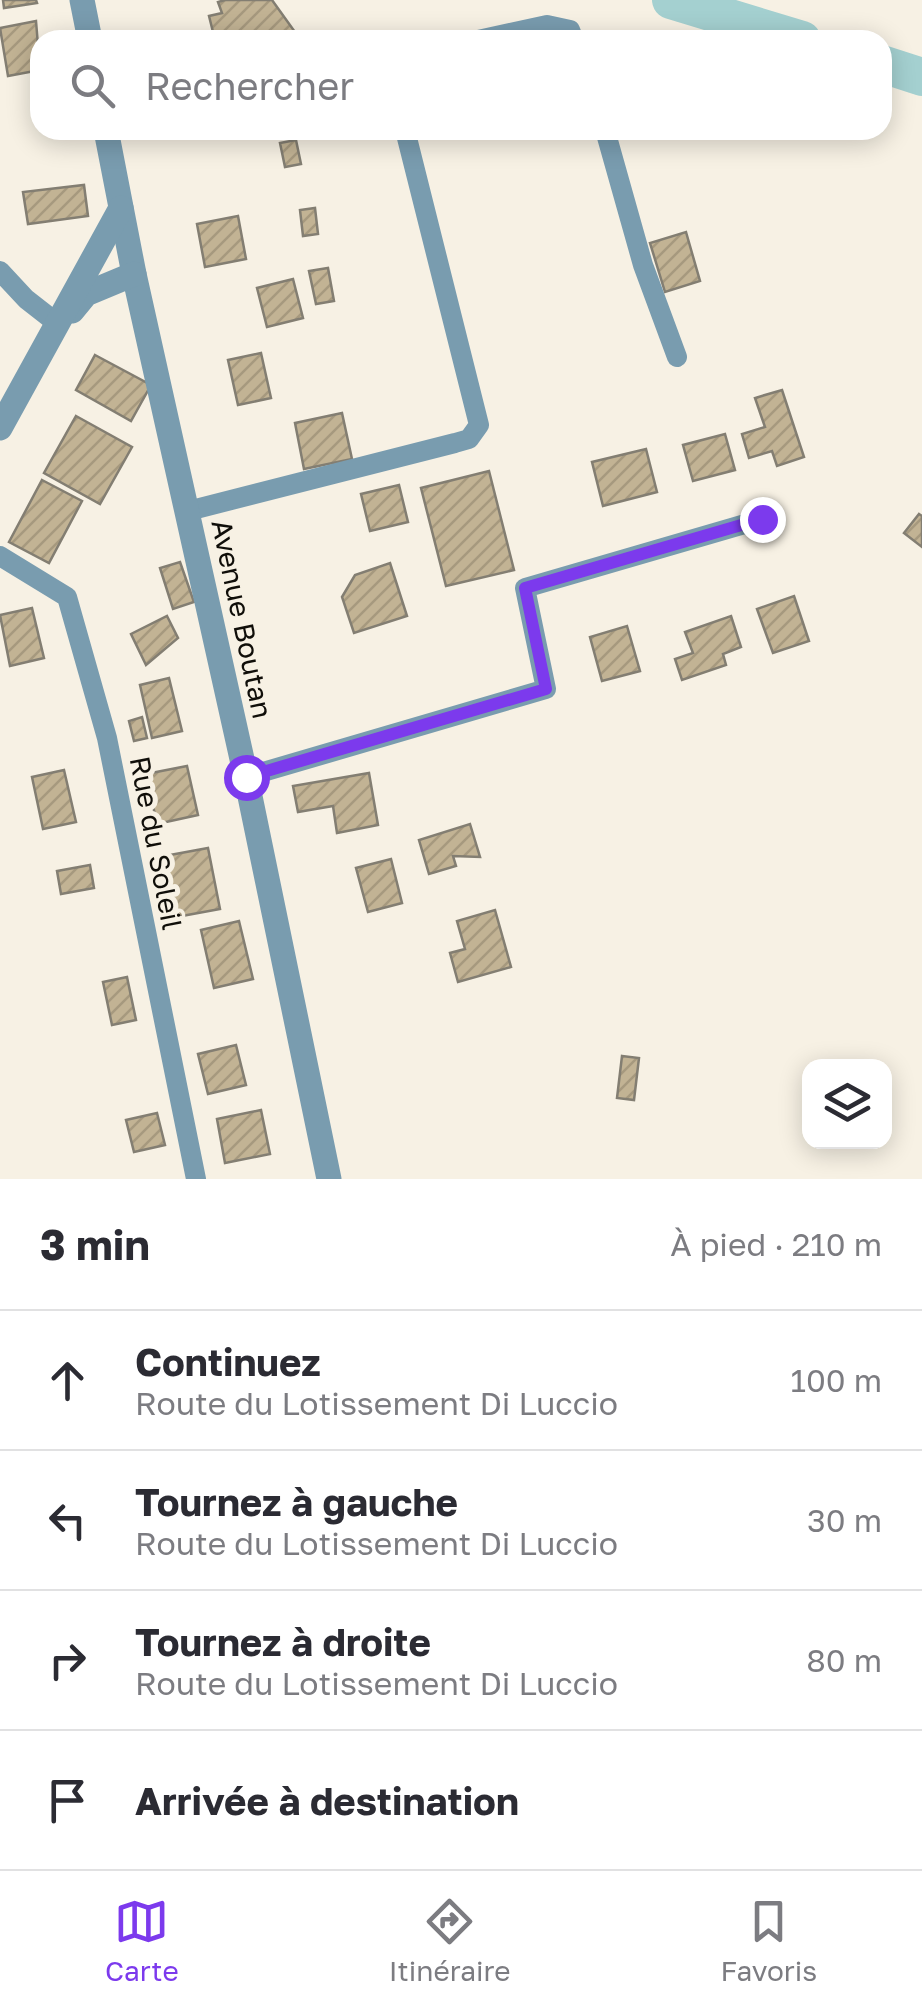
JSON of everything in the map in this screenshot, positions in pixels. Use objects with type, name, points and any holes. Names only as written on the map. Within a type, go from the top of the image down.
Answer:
[{"type":"street","points":[[82,0],[88,30]]},
{"type":"street","points":[[524,30],[547,25],[570,30]]},
{"type":"street","name":"Avenue Boutan","points":[[108,140],[246,777],[322,1178]]},
{"type":"street","points":[[188,512],[455,443],[468,438],[478,425],[407,140]]},
{"type":"street","points":[[608,140],[643,265],[677,357]]},
{"type":"street","points":[[0,428],[121,208]]},
{"type":"street","points":[[0,271],[56,329]]},
{"type":"street","points":[[56,329],[86,294],[134,274]]},
{"type":"street","points":[[246,777],[546,689],[525,588],[762,519]]},
{"type":"street","name":"Rue du Soleil","points":[[0,556],[68,596],[107,738],[196,1179]]},
{"type":"building","points":[[3,0],[36,0],[37,3],[4,8]]},
{"type":"building","points":[[272,0],[294,30],[212,30],[209,16],[222,13],[218,2]]},
{"type":"building","points":[[36,21],[37,30],[30,30],[30,72],[8,76],[0,28]]},
{"type":"building","points":[[296,140],[301,164],[285,167],[280,143]]},
{"type":"building","points":[[84,185],[88,216],[28,224],[23,192]]},
{"type":"building","points":[[315,208],[318,234],[303,236],[300,210]]},
{"type":"building","points":[[238,216],[246,259],[205,267],[197,224]]},
{"type":"building","points":[[686,232],[700,281],[665,292],[650,243]]},
{"type":"building","points":[[328,268],[334,301],[316,304],[309,271]]},
{"type":"building","points":[[293,279],[303,318],[267,327],[257,288]]},
{"type":"building","points":[[261,353],[271,398],[238,405],[228,360]]},
{"type":"building","points":[[95,355],[151,385],[131,421],[76,390]]},
{"type":"building","points":[[782,390],[804,457],[777,466],[772,451],[749,458],[742,434],[765,427],[755,398]]},
{"type":"building","points":[[342,413],[352,459],[304,469],[295,423]]},
{"type":"building","points":[[76,416],[132,447],[100,504],[44,473]]},
{"type":"building","points":[[725,434],[735,470],[693,481],[683,445]]},
{"type":"building","points":[[646,449],[657,492],[603,506],[592,462]]},
{"type":"building","points":[[489,471],[514,570],[446,586],[421,488]]},
{"type":"building","points":[[42,480],[82,501],[49,563],[9,542]]},
{"type":"building","points":[[399,485],[408,522],[370,531],[361,494]]},
{"type":"building","points":[[919,514],[922,516],[922,547],[904,533]]},
{"type":"building","points":[[180,562],[194,602],[173,609],[160,568]]},
{"type":"building","points":[[390,563],[407,616],[354,633],[342,597],[355,575]]},
{"type":"building","points":[[794,596],[809,641],[773,653],[757,609]]},
{"type":"building","points":[[32,608],[44,658],[10,666],[0,615]]},
{"type":"building","points":[[167,616],[178,638],[146,665],[131,634]]},
{"type":"building","points":[[731,616],[741,647],[723,654],[726,665],[682,680],[675,659],[693,653],[685,632]]},
{"type":"building","points":[[627,626],[640,671],[602,681],[590,637]]},
{"type":"building","points":[[169,678],[182,731],[152,738],[140,685]]},
{"type":"building","points":[[142,717],[147,738],[134,741],[129,721]]},
{"type":"building","points":[[187,766],[198,815],[157,824],[146,774]]},
{"type":"building","points":[[64,770],[76,822],[43,829],[32,777]]},
{"type":"building","points":[[369,773],[378,825],[337,833],[333,806],[298,812],[293,786]]},
{"type":"building","points":[[470,824],[480,857],[453,856],[456,866],[429,874],[419,840]]},
{"type":"building","points":[[208,848],[220,909],[171,918],[159,857]]},
{"type":"building","points":[[391,859],[402,903],[368,912],[356,868]]},
{"type":"building","points":[[90,865],[94,888],[61,894],[57,871]]},
{"type":"building","points":[[495,910],[511,967],[458,982],[450,953],[465,949],[457,921]]},
{"type":"building","points":[[239,921],[253,979],[214,988],[201,930]]},
{"type":"building","points":[[127,977],[136,1020],[112,1025],[103,982]]},
{"type":"building","points":[[236,1045],[246,1085],[208,1094],[198,1054]]},
{"type":"building","points":[[622,1056],[639,1058],[634,1100],[617,1098]]},
{"type":"building","points":[[261,1110],[270,1154],[225,1163],[217,1119]]},
{"type":"building","points":[[157,1113],[165,1145],[134,1152],[126,1120]]},
{"type":"waterway","points":[[671,0],[769,30]]},
{"type":"waterway","points":[[892,67],[922,77]]},
{"type":"route","points":[[246,777],[546,689],[525,588],[762,519]]}]
